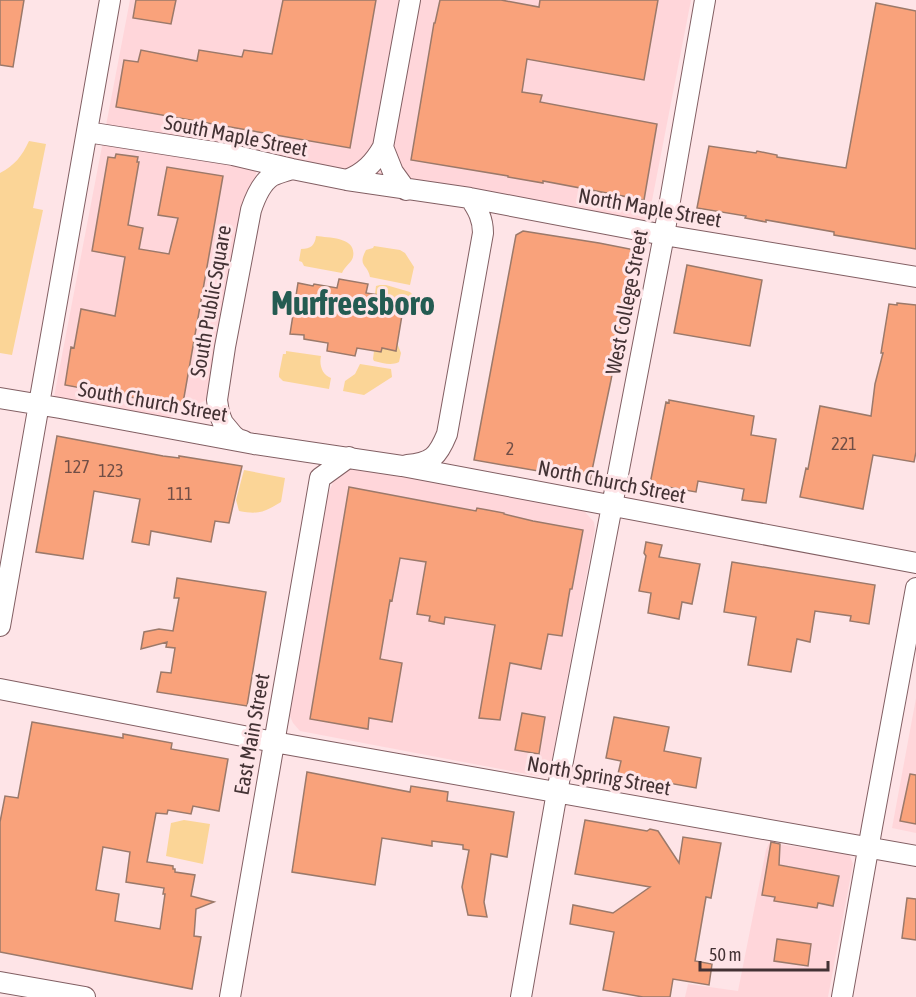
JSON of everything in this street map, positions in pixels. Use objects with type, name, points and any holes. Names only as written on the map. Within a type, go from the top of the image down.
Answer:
[{"type":"street","points":[[0,626],[110,0]]},
{"type":"street","points":[[347,180],[359,175],[367,168],[383,147],[410,0]]},
{"type":"street","name":"West College Street","points":[[521,997],[557,792],[664,235],[705,0]]},
{"type":"street","name":"South Maple Street","points":[[87,132],[233,155],[292,170],[376,185]]},
{"type":"street","points":[[383,147],[393,172],[406,190]]},
{"type":"street","name":"South Public Square","points":[[254,444],[238,439],[224,423],[219,413],[217,400],[251,210],[263,184],[273,175],[292,170]]},
{"type":"street","name":"North Maple Street","points":[[376,185],[470,198],[664,235],[916,277]]},
{"type":"street","points":[[402,466],[430,460],[440,450],[447,434],[483,233],[481,216],[470,198]]},
{"type":"street","name":"South Church Street","points":[[0,398],[298,450]]},
{"type":"street","points":[[298,450],[320,478],[349,457]]},
{"type":"street","name":"North Church Street","points":[[298,450],[402,466],[916,563]]},
{"type":"street","name":"East Main Street","points":[[230,997],[320,478]]},
{"type":"street","points":[[842,997],[916,588]]},
{"type":"street","name":"North Spring Street","points":[[0,689],[274,742],[916,856]]},
{"type":"street","points":[[0,982],[85,997]]},
{"type":"shaded area","points":[[130,0],[691,0],[648,221],[351,170],[350,174],[259,158],[213,397],[165,419],[54,397]]},
{"type":"shaded area","points":[[29,141],[46,144],[33,208],[43,210],[12,355],[0,353],[0,173],[18,160]]},
{"type":"shaded area","points":[[316,236],[335,238],[351,246],[353,257],[342,273],[304,266],[299,261],[301,249],[312,246]]},
{"type":"shaded area","points":[[374,246],[400,250],[405,253],[414,267],[410,285],[370,277],[363,260],[366,250]]},
{"type":"shaded area","points":[[380,285],[412,294],[408,313],[402,316],[404,303],[375,294],[376,286]]},
{"type":"shaded area","points":[[397,343],[401,353],[399,362],[390,364],[374,361],[374,351],[381,352],[382,348],[396,351]]},
{"type":"shaded area","points":[[286,351],[321,356],[322,369],[325,375],[331,378],[329,389],[283,381],[279,374],[283,354],[286,354]]},
{"type":"shaded area","points":[[360,364],[391,369],[392,377],[364,395],[343,391],[345,381],[355,374]]},
{"type":"shaded area","points":[[352,468],[571,507],[585,512],[594,522],[595,530],[551,765],[547,772],[537,776],[300,731],[293,723],[289,714],[323,506],[334,480]]},
{"type":"shaded area","points":[[244,470],[285,478],[281,502],[261,512],[239,511],[236,500]]},
{"type":"shaded area","points":[[916,698],[916,833],[892,828]]},
{"type":"shaded area","points":[[184,820],[210,824],[203,864],[166,856],[171,823]]},
{"type":"shaded area","points":[[769,843],[849,854],[853,864],[828,997],[685,997],[688,984],[738,991]]},
{"type":"building","points":[[0,0],[24,0],[13,67],[0,65]]},
{"type":"building","points":[[136,0],[176,0],[171,24],[133,18]]},
{"type":"building","points":[[283,0],[376,0],[350,148],[116,107],[124,60],[138,62],[141,50],[197,61],[199,50],[242,57],[244,50],[272,54]]},
{"type":"building","points":[[440,0],[501,0],[539,7],[540,0],[658,0],[644,80],[527,59],[522,92],[542,95],[540,102],[657,124],[644,200],[411,160],[434,23]]},
{"type":"building","points":[[876,3],[916,11],[916,249],[697,208],[709,146],[756,153],[757,151],[777,155],[777,157],[846,168]]},
{"type":"building","points":[[116,154],[138,157],[128,225],[143,228],[139,249],[169,254],[178,218],[158,215],[167,167],[223,176],[183,403],[178,406],[65,385],[71,347],[74,348],[81,309],[115,316],[125,257],[92,251],[108,157],[115,158]]},
{"type":"building","points":[[523,231],[635,250],[590,480],[474,460],[516,235]]},
{"type":"building","points":[[687,265],[762,280],[750,346],[674,333]]},
{"type":"building","points":[[339,279],[368,284],[366,293],[391,297],[391,300],[404,303],[396,351],[382,348],[381,352],[357,348],[355,356],[327,351],[328,343],[304,339],[304,335],[290,334],[298,283],[337,288]]},
{"type":"building","points":[[897,303],[916,305],[916,452],[914,462],[873,455],[863,509],[800,497],[806,468],[808,469],[820,406],[871,416],[875,384],[883,353],[881,353],[889,304],[897,305]]},
{"type":"building","points":[[669,400],[754,416],[751,435],[776,439],[766,503],[742,500],[744,489],[698,481],[696,492],[650,484],[666,402],[669,403]]},
{"type":"building","points":[[57,436],[163,456],[179,458],[179,456],[242,466],[229,523],[215,521],[211,542],[151,531],[149,545],[132,542],[140,499],[94,491],[83,559],[36,552]]},
{"type":"building","points":[[349,487],[476,511],[477,508],[583,530],[562,636],[548,634],[541,669],[510,663],[500,720],[479,718],[495,625],[445,617],[444,624],[429,621],[430,616],[417,614],[426,562],[400,558],[380,659],[402,663],[392,722],[369,718],[368,729],[310,719]]},
{"type":"building","points":[[646,542],[662,545],[659,557],[700,564],[692,604],[682,602],[679,619],[648,613],[651,593],[639,591],[646,556],[644,553]]},
{"type":"building","points":[[732,562],[875,585],[869,624],[850,621],[851,616],[815,611],[810,642],[797,639],[791,672],[748,665],[756,617],[724,612]]},
{"type":"building","points":[[177,578],[266,592],[247,706],[157,692],[161,672],[171,673],[175,648],[166,647],[167,642],[141,649],[144,632],[159,629],[173,631],[179,598],[174,598]]},
{"type":"building","points":[[522,713],[545,717],[539,754],[515,750]]},
{"type":"building","points":[[614,717],[669,727],[664,751],[701,758],[696,788],[618,774],[621,761],[606,758]]},
{"type":"building","points":[[32,722],[123,738],[123,734],[172,743],[171,749],[228,759],[219,811],[193,806],[191,814],[168,810],[167,814],[156,813],[147,862],[173,866],[175,872],[195,875],[191,896],[214,902],[196,909],[194,936],[201,937],[192,989],[0,952],[0,822],[5,796],[18,798]],"holes":[[[103,847],[130,852],[126,882],[164,888],[160,929],[115,921],[119,894],[96,890]]]},
{"type":"building","points":[[307,772],[410,792],[411,786],[448,792],[447,801],[514,812],[507,857],[491,854],[484,902],[487,917],[468,915],[462,887],[469,850],[463,849],[463,845],[432,841],[432,846],[382,838],[375,885],[292,872]]},
{"type":"building","points":[[910,774],[916,775],[916,824],[900,821]]},
{"type":"building","points":[[585,820],[658,831],[679,863],[683,837],[721,843],[711,898],[706,897],[695,961],[712,964],[709,985],[673,979],[670,997],[643,997],[603,990],[614,932],[570,924],[573,905],[613,913],[650,887],[575,874]]},
{"type":"building","points":[[771,842],[780,844],[779,865],[839,876],[833,906],[818,903],[817,908],[774,901],[775,897],[762,895]]},
{"type":"building","points":[[907,898],[916,899],[916,940],[902,938]]},
{"type":"building","points":[[777,939],[811,944],[808,966],[774,961]]},
{"type":"district","name":"Murfreesboro","points":[[353,303]]}]
